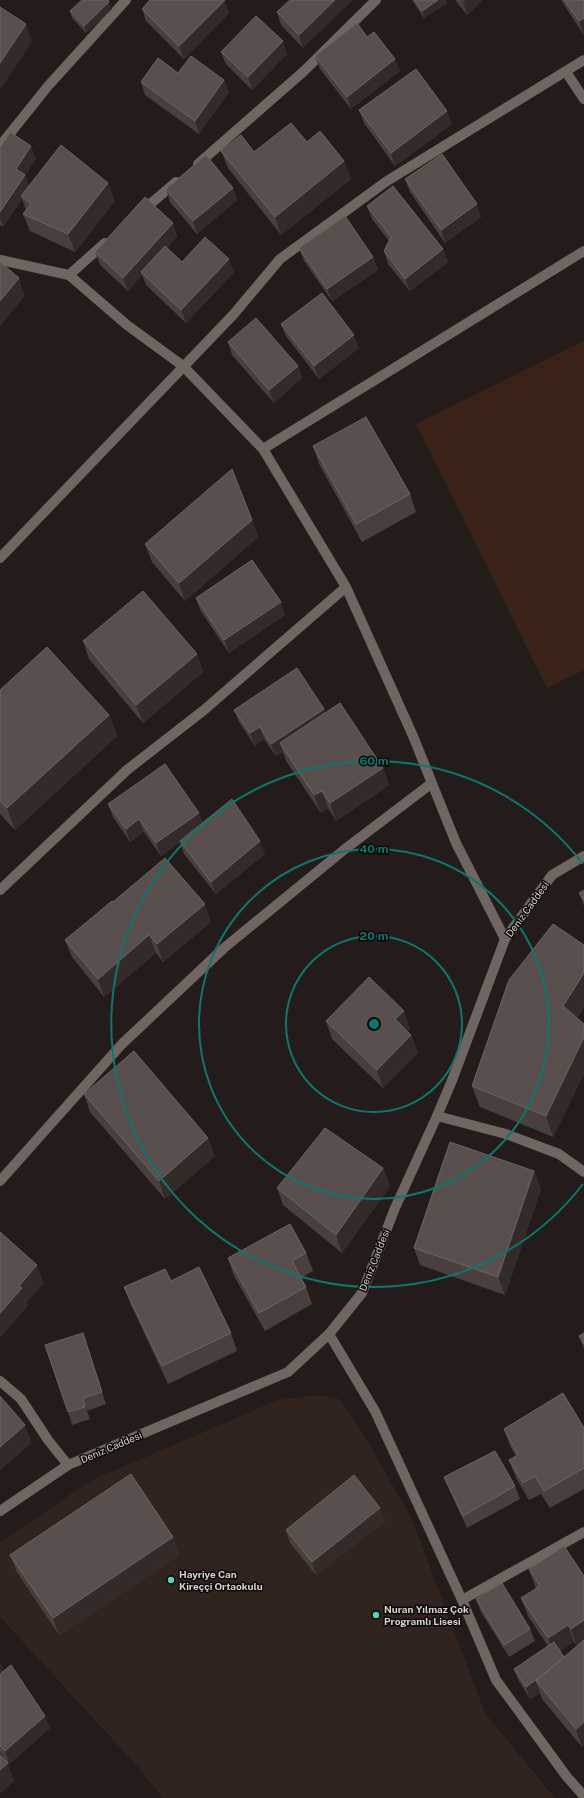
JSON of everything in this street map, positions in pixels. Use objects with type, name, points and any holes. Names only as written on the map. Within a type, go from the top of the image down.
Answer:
[{"type":"street","points":[[0,146],[48,86],[126,0]]},
{"type":"street","points":[[135,218],[303,72],[376,0]]},
{"type":"street","points":[[0,558],[233,315],[280,259],[387,181],[584,60]]},
{"type":"street","points":[[566,72],[584,100]]},
{"type":"street","points":[[69,275],[111,239]]},
{"type":"street","points":[[263,449],[584,251]]},
{"type":"street","points":[[0,260],[69,275],[127,325],[183,366],[263,449],[346,587],[414,736],[456,843],[505,939]]},
{"type":"street","points":[[0,890],[127,770],[204,710],[346,587]]},
{"type":"street","points":[[0,1181],[122,1044],[224,948],[345,849],[432,783]]},
{"type":"street","name":"Deniz Caddesi","points":[[0,1511],[68,1465],[288,1372],[329,1334],[362,1293],[395,1208],[437,1116],[505,939],[552,875],[584,856]]},
{"type":"street","points":[[437,1116],[506,1134],[552,1151],[559,1154],[584,1172]]},
{"type":"street","points":[[329,1334],[375,1411],[462,1600],[496,1680],[566,1777],[584,1796]]},
{"type":"street","points":[[0,1381],[21,1399],[48,1440],[68,1465]]},
{"type":"street","points":[[462,1600],[584,1532]]},
{"type":"shaded area","points":[[584,341],[584,670],[547,688],[416,424]]},
{"type":"shaded area","points":[[318,1395],[339,1399],[355,1420],[411,1517],[485,1713],[555,1798],[163,1798],[137,1766],[0,1617],[0,1543],[90,1481],[278,1400]]},
{"type":"building","points":[[82,0],[108,0],[109,2],[84,26],[70,11]]},
{"type":"building","points":[[150,0],[225,0],[179,46],[142,9]]},
{"type":"building","points":[[290,0],[335,0],[299,35],[277,12]]},
{"type":"building","points":[[414,0],[438,0],[422,11]]},
{"type":"building","points":[[564,0],[584,0],[584,18],[579,21]]},
{"type":"building","points":[[0,7],[26,24],[0,63]]},
{"type":"building","points":[[256,16],[283,41],[248,77],[221,52]]},
{"type":"building","points":[[357,23],[367,37],[374,32],[395,59],[347,97],[315,56]]},
{"type":"building","points":[[191,56],[224,80],[195,121],[141,82],[158,58],[178,73]]},
{"type":"building","points":[[416,69],[447,111],[391,153],[359,110]]},
{"type":"building","points":[[291,123],[307,142],[320,131],[344,161],[275,217],[221,151],[241,135],[254,152]]},
{"type":"building","points":[[10,132],[31,146],[16,169],[25,175],[0,212],[0,148]]},
{"type":"building","points":[[61,145],[108,183],[68,234],[23,214],[31,204],[21,196]]},
{"type":"building","points":[[442,154],[477,204],[441,230],[405,179]]},
{"type":"building","points":[[206,155],[233,188],[193,221],[166,189]]},
{"type":"building","points":[[393,186],[443,249],[405,279],[384,251],[391,237],[367,206]]},
{"type":"building","points":[[145,197],[173,223],[123,278],[95,252]]},
{"type":"building","points":[[345,216],[373,257],[327,289],[299,248]]},
{"type":"building","points":[[205,237],[229,259],[181,310],[141,272],[165,246],[182,262]]},
{"type":"building","points":[[0,262],[19,278],[0,301]]},
{"type":"building","points":[[322,293],[354,335],[314,366],[281,324]]},
{"type":"building","points":[[256,318],[298,366],[269,390],[228,342]]},
{"type":"building","points":[[366,417],[410,494],[356,524],[313,446]]},
{"type":"building","points":[[232,469],[252,520],[179,583],[145,544]]},
{"type":"building","points":[[252,560],[281,602],[224,640],[196,598]]},
{"type":"building","points":[[143,591],[197,654],[136,705],[83,641]]},
{"type":"building","points":[[47,647],[109,715],[7,808],[0,801],[0,690]]},
{"type":"building","points":[[297,668],[324,709],[271,744],[260,727],[250,733],[234,710]]},
{"type":"building","points":[[340,703],[383,768],[330,803],[322,791],[314,795],[280,743]]},
{"type":"building","points":[[165,764],[199,813],[156,843],[139,819],[126,829],[108,804]]},
{"type":"building","points":[[232,799],[260,841],[211,882],[180,841]]},
{"type":"building","points":[[165,858],[205,904],[157,944],[149,935],[98,979],[65,940]]},
{"type":"building","points":[[584,890],[584,900],[579,893]]},
{"type":"building","points":[[553,924],[584,945],[584,973],[563,1006],[584,1024],[584,1037],[546,1116],[472,1086],[509,980]]},
{"type":"building","points":[[369,977],[404,1011],[395,1019],[411,1035],[377,1070],[326,1021]]},
{"type":"building","points":[[134,1051],[208,1138],[159,1181],[84,1094]]},
{"type":"building","points":[[325,1128],[383,1168],[336,1235],[277,1188]]},
{"type":"building","points":[[450,1142],[534,1171],[498,1277],[414,1248]]},
{"type":"building","points":[[290,1224],[306,1253],[292,1261],[306,1287],[259,1313],[228,1258]]},
{"type":"building","points":[[0,1232],[37,1265],[19,1286],[22,1288],[0,1313]]},
{"type":"building","points":[[199,1267],[231,1333],[162,1366],[124,1287],[165,1269],[171,1281]]},
{"type":"building","points":[[83,1333],[102,1392],[83,1398],[85,1407],[68,1412],[45,1345]]},
{"type":"building","points":[[584,1333],[584,1344],[579,1336]]},
{"type":"building","points":[[563,1393],[584,1428],[584,1468],[544,1491],[535,1476],[523,1483],[509,1460],[518,1455],[504,1429]]},
{"type":"building","points":[[0,1396],[25,1425],[0,1447]]},
{"type":"building","points":[[495,1451],[515,1486],[463,1516],[444,1477]]},
{"type":"building","points":[[131,1474],[173,1537],[53,1618],[10,1555]]},
{"type":"building","points":[[354,1475],[380,1508],[312,1562],[286,1530]]},
{"type":"building","points":[[564,1546],[584,1576],[584,1620],[571,1629],[568,1625],[548,1638],[521,1598],[540,1586],[529,1569]]},
{"type":"building","points":[[502,1583],[530,1629],[504,1645],[476,1599]]},
{"type":"building","points":[[584,1640],[584,1722],[576,1729],[536,1681]]},
{"type":"building","points":[[554,1642],[564,1657],[526,1687],[514,1669]]},
{"type":"building","points":[[11,1665],[45,1716],[5,1751],[0,1746],[0,1674]]},
{"type":"building","points":[[0,1755],[8,1763],[0,1770]]},
{"type":"place","name":"Hayriye Can Kireççi Ortaokulu","points":[[171,1580]]},
{"type":"place","name":"Nuran Yılmaz Çok Programlı Lisesi","points":[[376,1615]]}]
